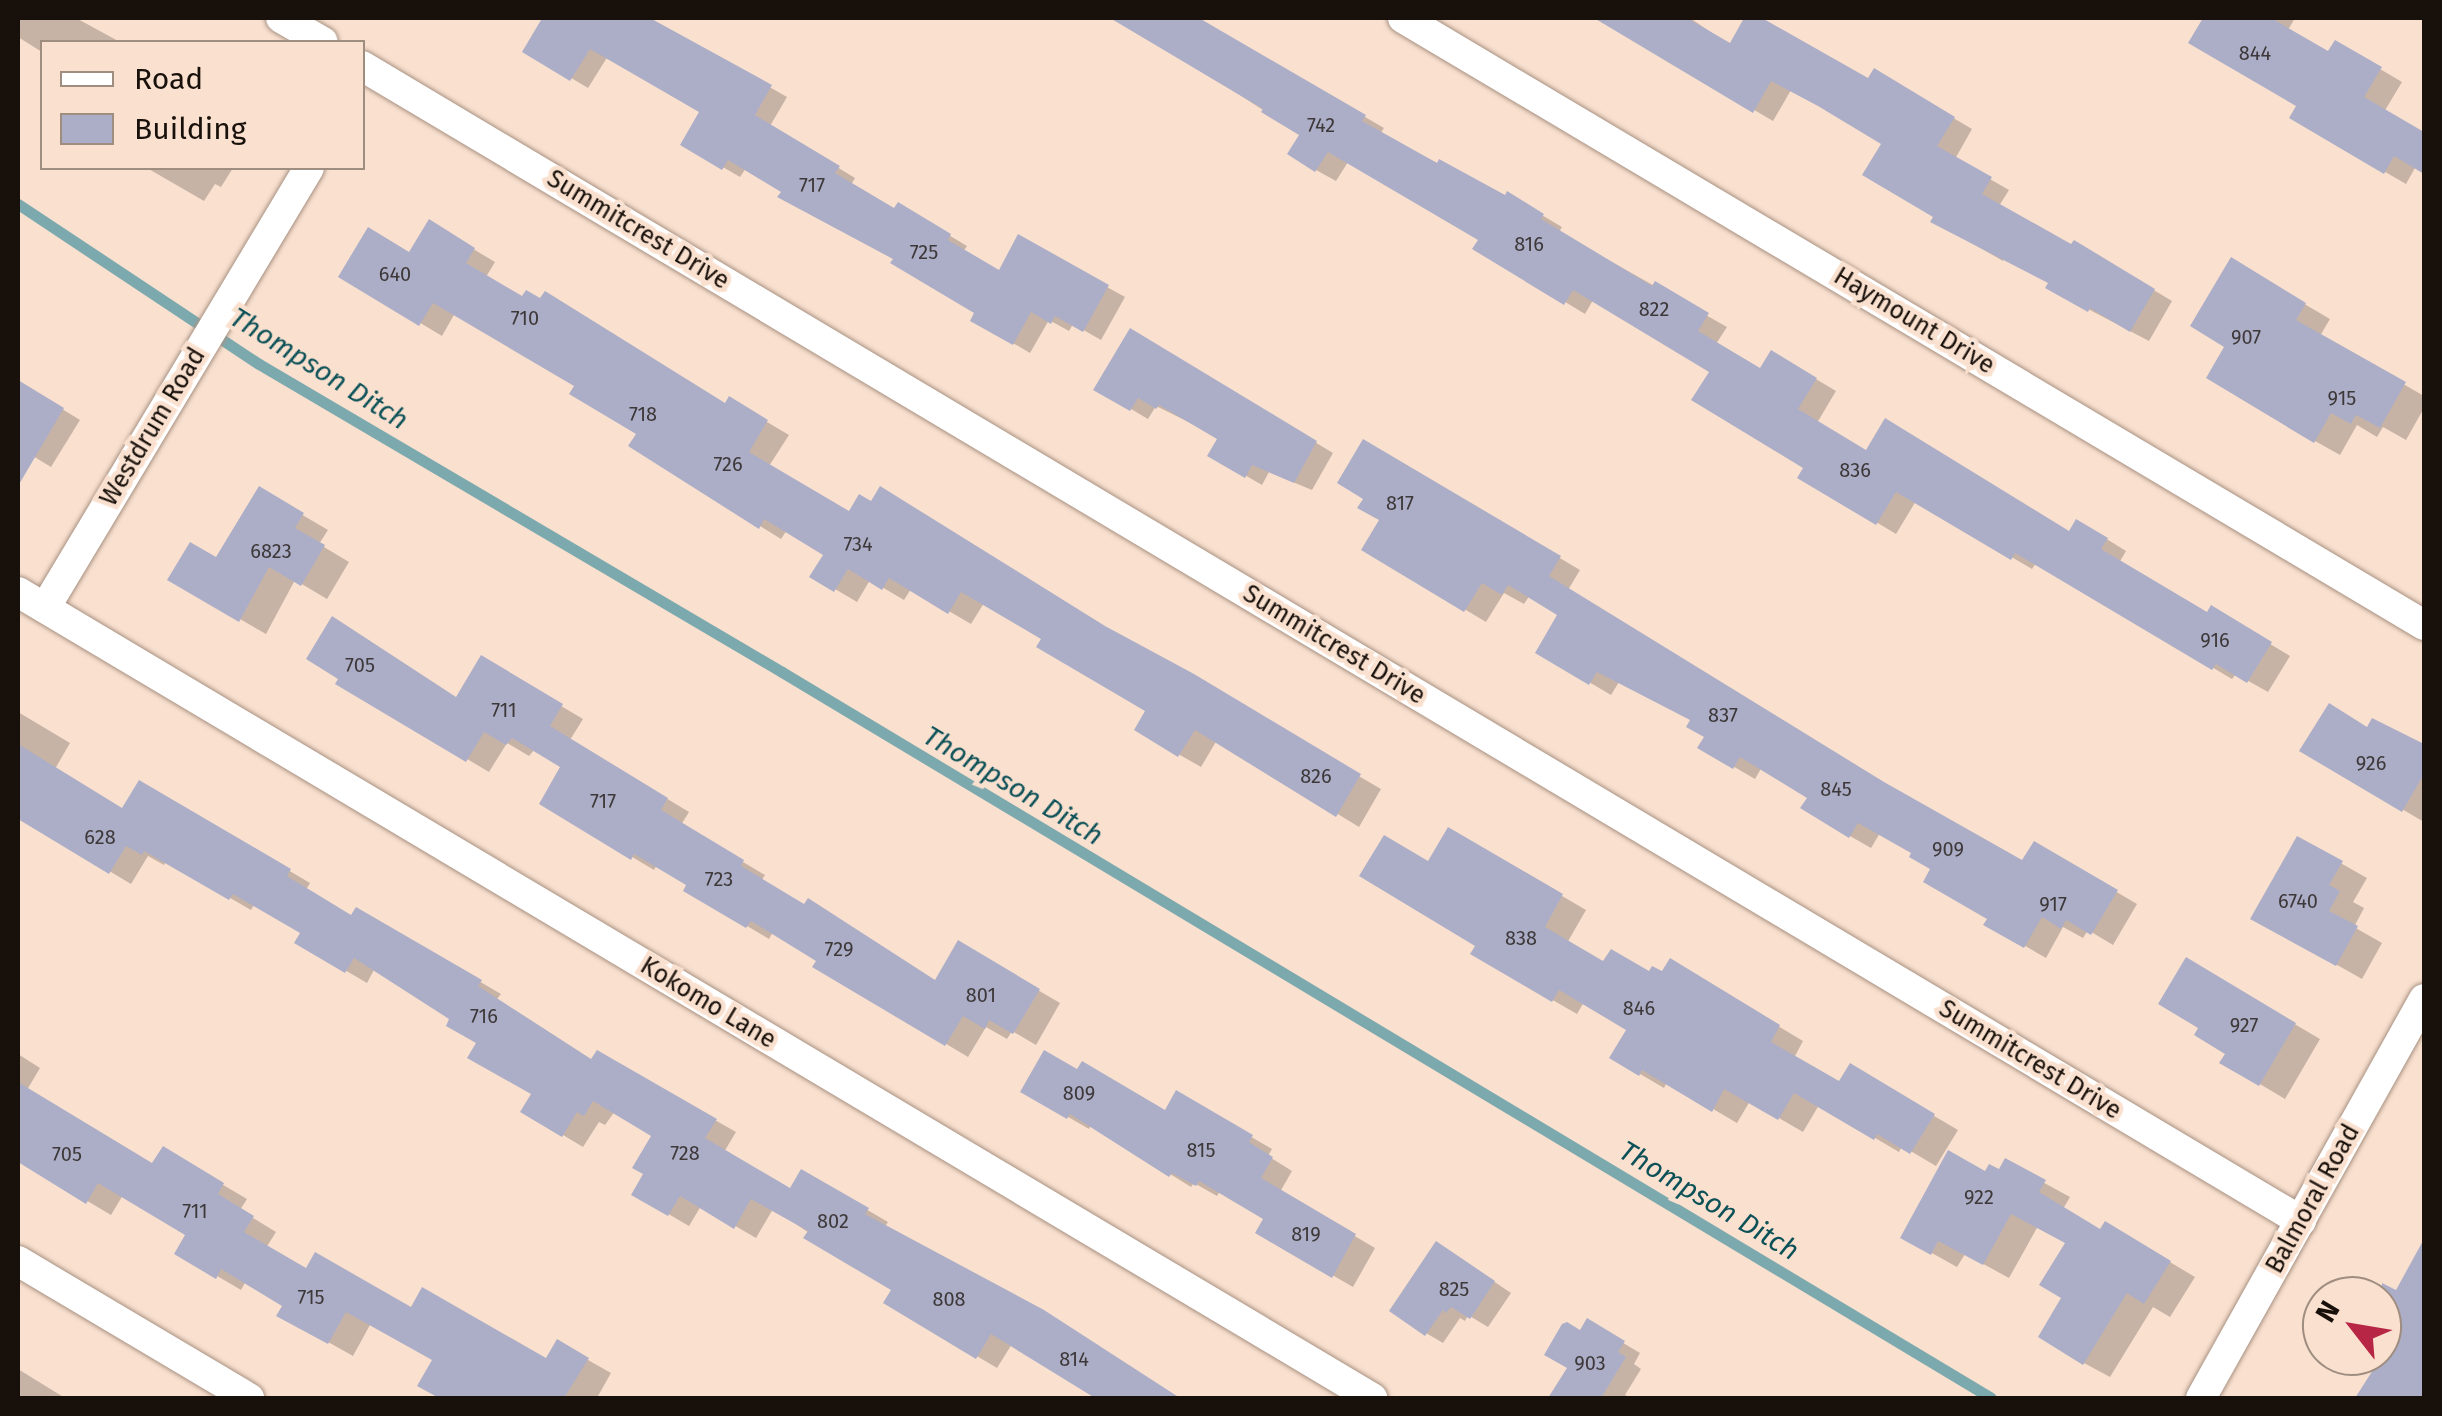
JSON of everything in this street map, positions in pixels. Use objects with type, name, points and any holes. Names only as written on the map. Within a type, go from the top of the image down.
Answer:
[{"type":"street","points":[[281,18],[320,40]]},
{"type":"street","name":"Haymount Drive","points":[[1402,18],[2424,626]]},
{"type":"street","name":"Summitcrest Drive","points":[[365,72],[2301,1221]]},
{"type":"street","name":"Westdrum Road","points":[[44,608],[308,170]]},
{"type":"street","points":[[18,592],[44,608]]},
{"type":"street","name":"Kokomo Lane","points":[[44,608],[1372,1398]]},
{"type":"street","name":"Balmoral Road","points":[[2200,1398],[2424,999]]},
{"type":"street","points":[[18,1260],[249,1398]]},
{"type":"building","points":[[537,18],[650,18],[772,85],[755,115],[840,166],[835,173],[894,208],[898,202],[951,234],[948,240],[999,270],[1018,234],[1109,285],[1083,332],[1055,316],[1051,324],[1031,312],[1013,345],[970,321],[974,313],[890,263],[893,259],[777,197],[781,192],[728,160],[722,170],[680,145],[699,112],[590,49],[570,81],[522,52],[541,20]]},
{"type":"building","points":[[1110,18],[1199,18],[1366,115],[1362,121],[1437,163],[1439,159],[1505,195],[1507,191],[1544,214],[1541,219],[1652,286],[1655,281],[1709,313],[1698,331],[1760,368],[1771,350],[1817,378],[1798,409],[1866,450],[1885,418],[2069,531],[2076,519],[2108,538],[2101,549],[2207,612],[2211,605],[2272,642],[2247,683],[2216,664],[2212,670],[2015,553],[2011,560],[1896,492],[1876,525],[1797,478],[1803,468],[1691,400],[1709,372],[1573,290],[1564,305],[1472,249],[1478,240],[1328,152],[1315,172],[1287,154],[1299,135],[1261,112],[1263,109]]},
{"type":"building","points":[[1594,18],[1687,18],[1730,43],[1744,18],[1762,18],[1868,78],[1874,68],[1955,117],[1937,146],[1992,177],[1982,194],[2071,244],[2074,240],[2155,289],[2130,332],[2090,308],[2088,312],[2045,288],[2048,283],[1930,222],[1933,217],[1862,175],[1881,144],[1818,106],[1771,81],[1753,113]]},
{"type":"building","points":[[2203,18],[2271,18],[2328,51],[2335,40],[2382,67],[2364,97],[2424,132],[2424,174],[2394,156],[2384,174],[2289,118],[2296,106],[2188,43]]},
{"type":"building","points":[[429,219],[475,248],[466,263],[522,296],[526,290],[540,298],[545,291],[725,403],[729,396],[768,420],[749,452],[849,511],[859,494],[871,501],[880,486],[1105,626],[1361,774],[1336,817],[1195,730],[1178,757],[1134,730],[1145,711],[1036,647],[1041,639],[961,592],[948,614],[889,578],[882,590],[848,569],[834,592],[809,577],[823,555],[764,519],[759,529],[628,446],[636,434],[569,394],[574,386],[433,303],[419,326],[338,277],[368,227],[409,252]]},
{"type":"building","points":[[2231,257],[2306,303],[2296,320],[2406,382],[2380,428],[2356,415],[2351,424],[2331,413],[2314,443],[2206,378],[2224,347],[2190,326]]},
{"type":"building","points":[[1130,328],[1317,441],[1294,483],[1252,465],[1245,478],[1207,456],[1217,439],[1159,405],[1156,409],[1138,398],[1130,411],[1093,390]]},
{"type":"building","points":[[18,380],[64,408],[18,486]]},
{"type":"building","points":[[1363,439],[1561,556],[1549,576],[1884,782],[2022,860],[2034,841],[2118,890],[2091,935],[2066,920],[2061,929],[2042,917],[2024,948],[1983,925],[1987,919],[1923,882],[1930,869],[1909,857],[1911,853],[1858,823],[1849,838],[1800,808],[1807,798],[1740,757],[1733,769],[1697,748],[1704,737],[1686,727],[1690,720],[1597,672],[1589,685],[1535,653],[1557,615],[1508,585],[1502,595],[1482,583],[1464,612],[1361,550],[1379,520],[1357,508],[1363,499],[1337,483]]},
{"type":"building","points":[[259,486],[304,513],[295,528],[325,545],[301,586],[269,567],[239,622],[167,580],[190,542],[216,557]]},
{"type":"building","points":[[332,616],[456,697],[481,655],[563,704],[550,726],[668,798],[661,810],[744,860],[741,866],[804,904],[808,898],[935,980],[958,940],[1040,989],[1013,1034],[989,1020],[985,1029],[963,1016],[945,1046],[812,967],[816,961],[751,921],[746,928],[683,891],[686,885],[634,854],[631,860],[539,804],[560,767],[512,738],[506,745],[484,732],[466,762],[335,684],[338,679],[306,659]]},
{"type":"building","points":[[2329,703],[2367,727],[2372,718],[2424,744],[2424,774],[2402,812],[2299,751]]},
{"type":"building","points":[[18,744],[122,808],[139,780],[291,869],[287,876],[351,915],[356,907],[482,980],[478,986],[591,1059],[597,1050],[717,1119],[705,1138],[790,1188],[801,1169],[869,1208],[865,1214],[1044,1310],[1180,1398],[1095,1398],[991,1334],[976,1359],[883,1303],[891,1290],[803,1238],[808,1231],[751,1199],[734,1229],[680,1196],[668,1216],[631,1195],[643,1174],[632,1168],[651,1136],[593,1101],[584,1116],[577,1112],[562,1137],[520,1112],[531,1094],[467,1058],[476,1043],[446,1026],[449,1019],[354,958],[345,973],[294,943],[300,933],[233,894],[229,900],[144,851],[142,855],[126,846],[109,874],[18,819]]},
{"type":"building","points":[[1448,827],[1563,894],[1545,927],[1603,961],[1611,949],[1649,971],[1652,966],[1662,971],[1670,958],[1780,1025],[1771,1042],[1839,1081],[1850,1063],[1935,1114],[1910,1154],[1877,1134],[1874,1140],[1794,1093],[1778,1120],[1724,1089],[1712,1112],[1642,1070],[1639,1076],[1609,1058],[1626,1030],[1559,990],[1552,1002],[1470,954],[1475,946],[1359,876],[1384,835],[1428,861]]},
{"type":"building","points":[[2297,836],[2343,861],[2329,885],[2340,891],[2329,911],[2358,926],[2336,966],[2250,919]]},
{"type":"building","points":[[2186,957],[2296,1023],[2259,1086],[2219,1063],[2225,1054],[2194,1035],[2198,1028],[2158,1004]]},
{"type":"building","points":[[1044,1050],[1077,1069],[1082,1061],[1165,1110],[1176,1090],[1253,1135],[1249,1142],[1273,1157],[1261,1178],[1356,1234],[1332,1278],[1255,1233],[1263,1219],[1199,1181],[1196,1186],[1172,1173],[1169,1177],[1070,1114],[1067,1119],[1020,1092]]},
{"type":"building","points":[[18,1082],[152,1163],[163,1146],[224,1183],[218,1194],[254,1216],[244,1232],[306,1268],[315,1252],[411,1307],[422,1287],[546,1358],[557,1339],[589,1358],[564,1398],[439,1398],[417,1386],[432,1360],[346,1312],[328,1344],[276,1316],[282,1306],[221,1269],[216,1279],[174,1254],[185,1235],[98,1183],[86,1204],[18,1162]]},
{"type":"building","points":[[1948,1150],[1985,1171],[1989,1164],[1999,1169],[2005,1158],[2046,1180],[2039,1192],[2100,1229],[2105,1221],[2171,1261],[2144,1304],[2127,1293],[2083,1365],[2038,1337],[2061,1298],[2039,1285],[2065,1243],[2011,1214],[1983,1265],[1938,1241],[1931,1255],[1900,1238]]},
{"type":"building","points":[[2424,1239],[2424,1398],[2355,1398],[2369,1376],[2402,1376],[2402,1279]]},
{"type":"building","points":[[1436,1241],[1495,1281],[1470,1319],[1451,1307],[1446,1313],[1443,1310],[1425,1336],[1389,1311]]},
{"type":"building","points":[[1587,1318],[1625,1341],[1618,1352],[1626,1357],[1601,1398],[1548,1398],[1567,1368],[1544,1355],[1562,1324],[1567,1322],[1580,1330]]},
{"type":"waterway","name":"Thompson Ditch","points":[[18,204],[259,364],[782,672],[1991,1398]]}]
